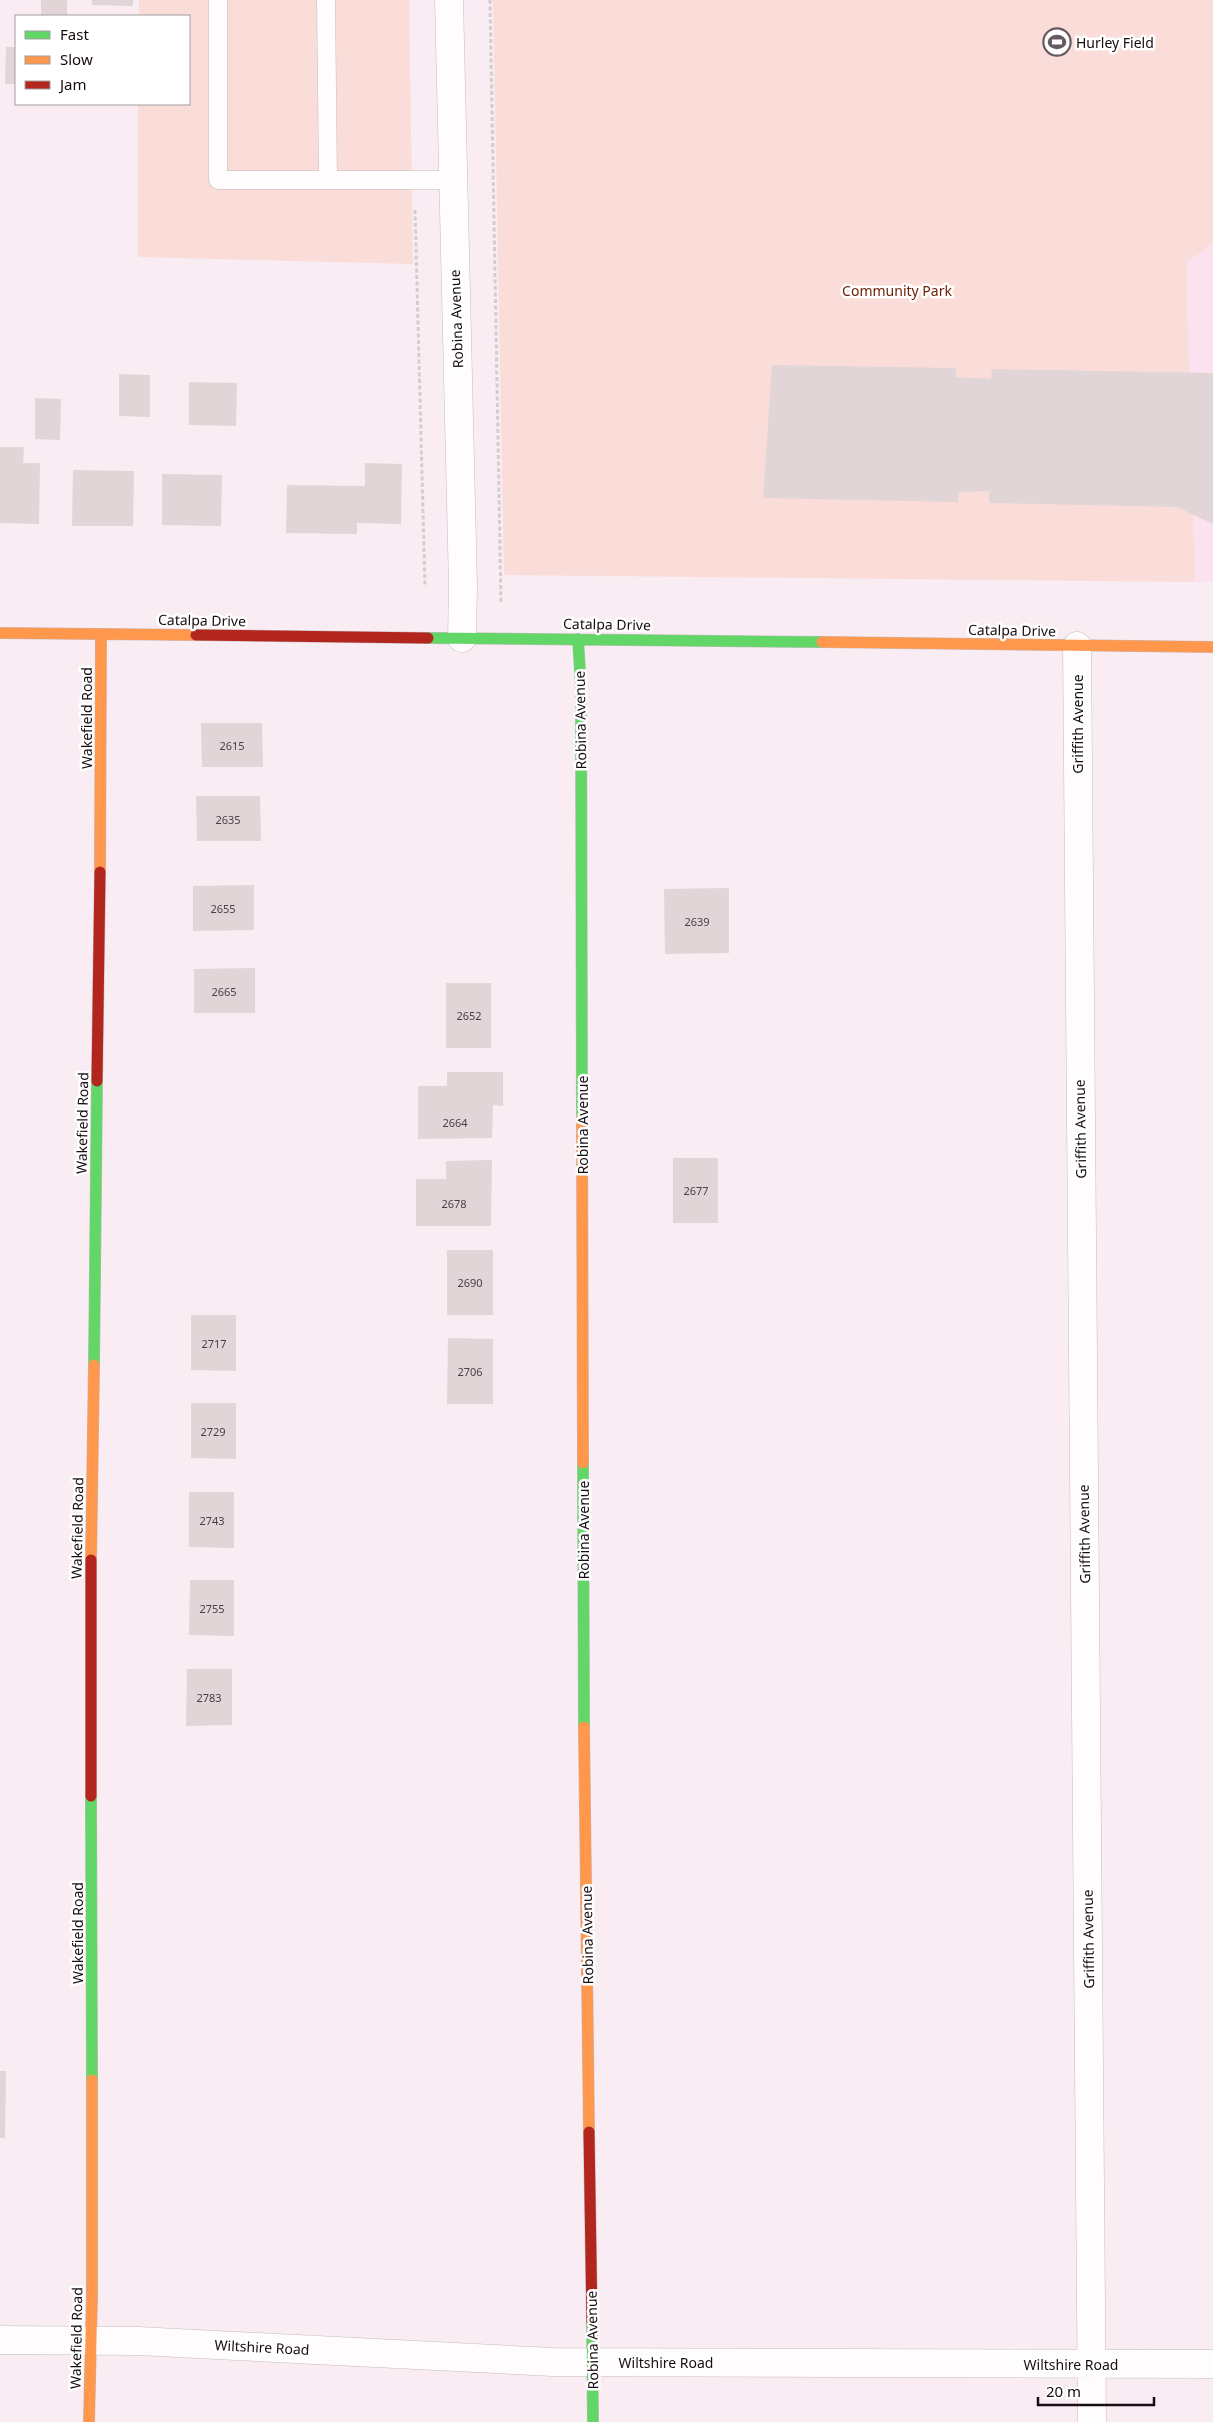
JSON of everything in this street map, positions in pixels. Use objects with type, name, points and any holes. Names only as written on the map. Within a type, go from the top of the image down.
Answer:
[{"type":"street","name":"Robina Avenue","points":[[449,0],[463,586],[462,638]]},
{"type":"street","name":"Catalpa Drive","points":[[0,633],[578,638],[1213,647]]},
{"type":"street","name":"Wakefield Road","points":[[90,2422],[91,1600],[102,700],[101,634]]},
{"type":"street","name":"Robina Avenue","points":[[578,638],[581,688],[583,1653],[593,2422]]},
{"type":"street","name":"Griffith Avenue","points":[[1076,646],[1092,2422]]},
{"type":"street","name":"Wiltshire Road","points":[[0,2340],[90,2341],[592,2362],[1213,2364]]},
{"type":"lane","points":[[218,0],[218,180],[453,180]]},
{"type":"lane","points":[[326,0],[328,180]]},
{"type":"path","points":[[490,0],[502,605]]},
{"type":"path","points":[[415,180],[425,586]]},
{"type":"shaded area","points":[[1185,230],[1213,230],[1213,582],[1195,582]]},
{"type":"green space","points":[[139,0],[409,0],[413,264],[138,257],[138,105],[190,105],[190,15],[139,15]]},
{"type":"green space","name":"Community Park","points":[[493,0],[1213,0],[1213,243],[1186,261],[1195,582],[504,575]]},
{"type":"building","points":[[41,0],[67,0],[67,15],[41,15]]},
{"type":"building","points":[[92,0],[133,0],[133,6],[92,5]]},
{"type":"building","points":[[6,47],[15,47],[15,84],[5,84]]},
{"type":"building","points":[[772,365],[956,368],[956,377],[991,379],[992,369],[1213,373],[1213,524],[1177,507],[989,503],[989,491],[959,492],[958,502],[763,498]]},
{"type":"building","points":[[119,374],[150,375],[150,417],[119,416]]},
{"type":"building","points":[[189,382],[237,383],[236,426],[189,425]]},
{"type":"building","points":[[35,398],[61,399],[60,440],[35,439]]},
{"type":"building","points":[[0,447],[24,447],[23,463],[40,463],[39,524],[0,523]]},
{"type":"building","points":[[365,463],[402,464],[401,524],[357,523],[357,534],[286,533],[287,485],[365,486]]},
{"type":"building","points":[[73,470],[134,471],[133,526],[72,526]]},
{"type":"building","points":[[162,474],[222,475],[221,526],[162,525]]},
{"type":"building","points":[[201,723],[262,723],[263,767],[202,767]]},
{"type":"building","points":[[196,796],[260,796],[261,841],[197,841]]},
{"type":"building","points":[[254,885],[254,930],[193,931],[193,886]]},
{"type":"building","points":[[729,888],[729,953],[665,954],[664,889]]},
{"type":"building","points":[[255,968],[255,1013],[194,1013],[194,969]]},
{"type":"building","points":[[446,983],[491,983],[491,1048],[446,1048]]},
{"type":"building","points":[[447,1072],[503,1072],[503,1106],[493,1105],[492,1138],[418,1139],[418,1086],[447,1086]]},
{"type":"building","points":[[673,1158],[718,1158],[718,1223],[673,1223]]},
{"type":"building","points":[[492,1160],[491,1226],[416,1226],[416,1179],[446,1179],[446,1161]]},
{"type":"building","points":[[447,1250],[493,1250],[493,1315],[447,1315]]},
{"type":"building","points":[[191,1315],[236,1315],[236,1371],[191,1370]]},
{"type":"building","points":[[448,1338],[493,1339],[493,1404],[447,1404]]},
{"type":"building","points":[[191,1403],[236,1403],[236,1459],[191,1458]]},
{"type":"building","points":[[189,1492],[234,1492],[234,1548],[189,1547]]},
{"type":"building","points":[[190,1580],[234,1580],[234,1636],[189,1635]]},
{"type":"building","points":[[187,1669],[232,1669],[232,1725],[186,1726]]},
{"type":"building","points":[[0,2071],[6,2071],[5,2138],[0,2138]]},
{"type":"traffic: fast","points":[[428,638],[822,642]]},
{"type":"traffic: fast","points":[[578,639],[581,688],[582,1118]]},
{"type":"traffic: fast","points":[[94,1365],[97,1081]]},
{"type":"traffic: fast","points":[[583,1463],[584,1727]]},
{"type":"traffic: fast","points":[[91,1796],[92,2080]]},
{"type":"traffic: fast","points":[[592,2322],[593,2422]]},
{"type":"traffic: slow","points":[[0,633],[196,635]]},
{"type":"traffic: slow","points":[[100,872],[101,634]]},
{"type":"traffic: slow","points":[[822,642],[1213,647]]},
{"type":"traffic: slow","points":[[582,1118],[583,1463]]},
{"type":"traffic: slow","points":[[91,1560],[94,1365]]},
{"type":"traffic: slow","points":[[584,1727],[589,2132]]},
{"type":"traffic: slow","points":[[89,2422],[92,2295],[92,2080]]},
{"type":"traffic: jam","points":[[196,635],[428,638]]},
{"type":"traffic: jam","points":[[97,1081],[100,872]]},
{"type":"traffic: jam","points":[[91,1560],[91,1796]]},
{"type":"traffic: jam","points":[[589,2132],[592,2322]]},
{"type":"place","name":"Hurley Field","points":[[1057,42]]}]
